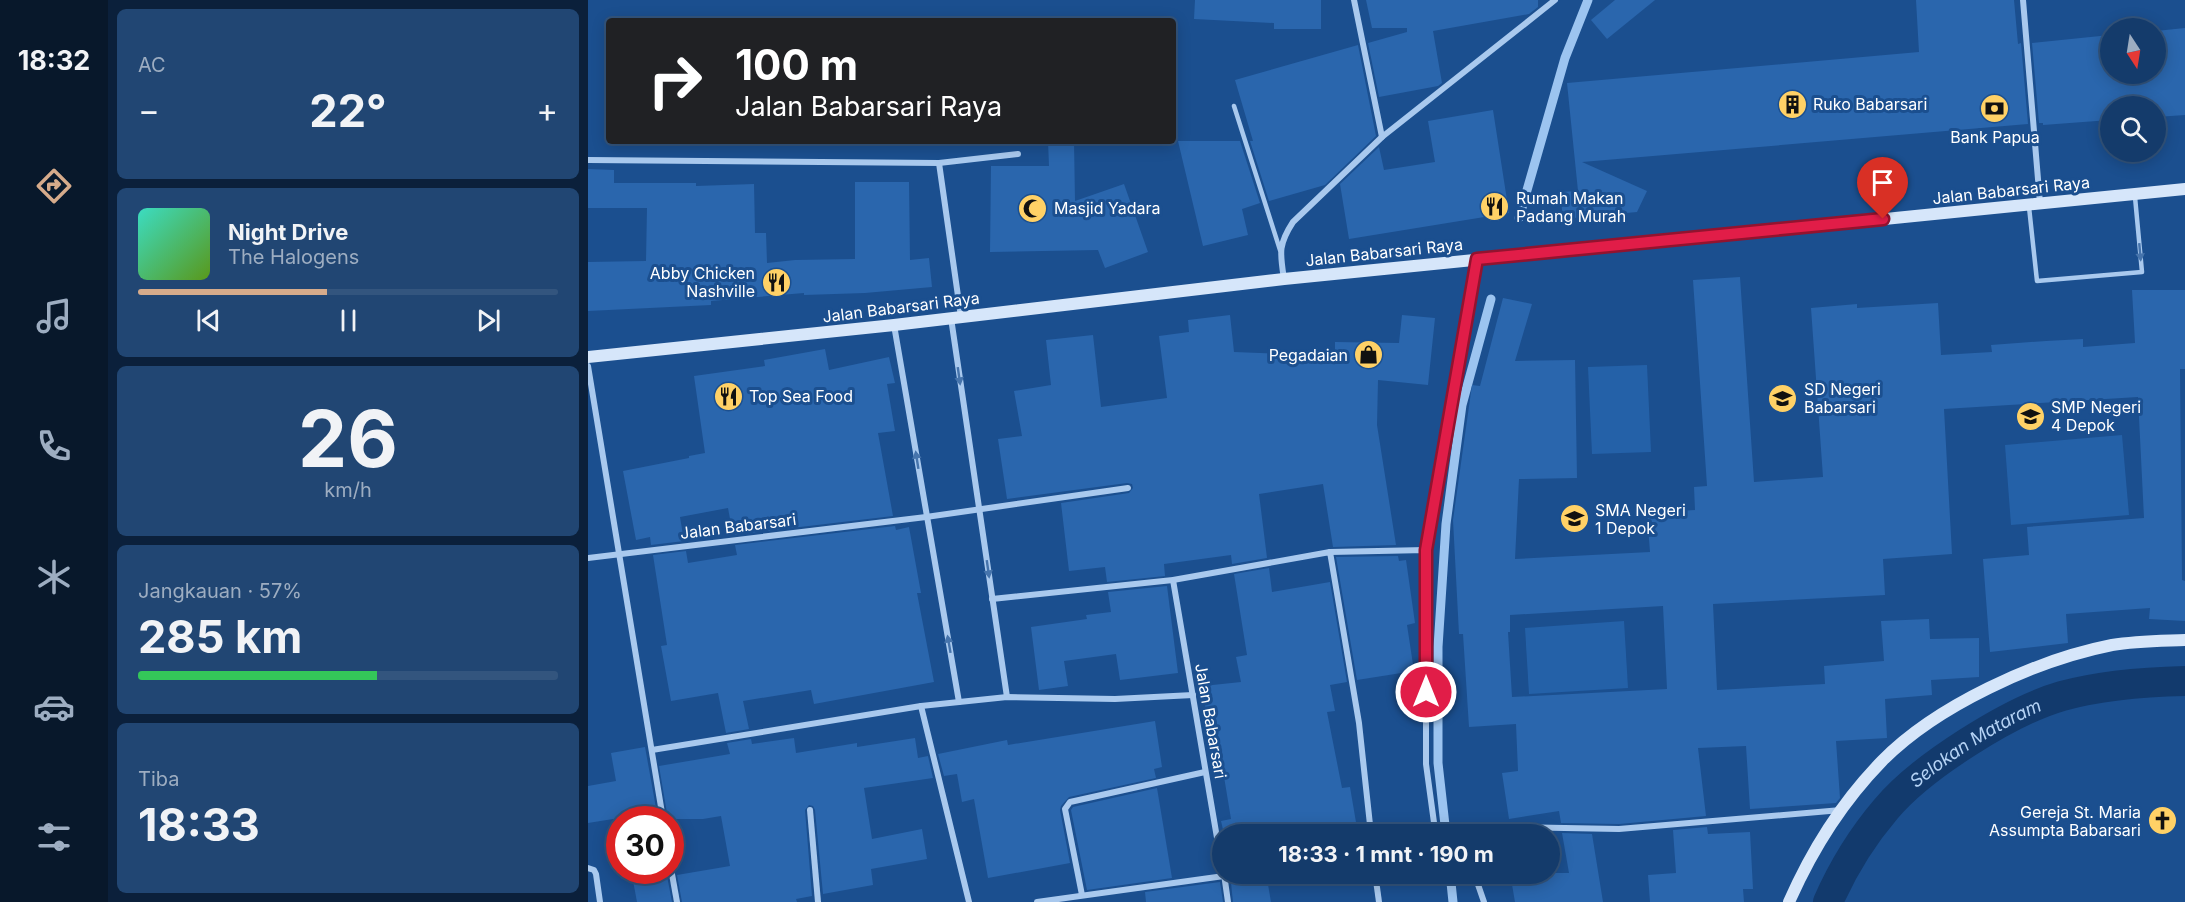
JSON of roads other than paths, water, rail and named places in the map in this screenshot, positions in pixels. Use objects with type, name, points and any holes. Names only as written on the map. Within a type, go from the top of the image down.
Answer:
[{"type":"street","points":[[1354,0],[1382,136]]},
{"type":"street","points":[[1284,279],[1280,250],[1285,234],[1293,222],[1382,136],[1555,0]]},
{"type":"street","points":[[2023,0],[2034,204]]},
{"type":"street","points":[[588,160],[939,163],[1018,154]]},
{"type":"street","points":[[939,163],[979,509],[1007,697]]},
{"type":"street","name":"Jalan Babarsari Raya","points":[[588,357],[894,325],[1284,279],[2185,189]]},
{"type":"street","points":[[894,325],[959,702]]},
{"type":"street","points":[[588,366],[661,806]]},
{"type":"street","name":"Jalan Babarsari","points":[[588,558],[926,517],[1128,488]]},
{"type":"street","points":[[992,598],[1173,580],[1330,552],[1426,550],[1426,764],[1434,824]]},
{"type":"street","points":[[1330,552],[1359,723],[1370,824]]},
{"type":"street","name":"Jalan Babarsari","points":[[1173,580],[1214,824]]},
{"type":"street","points":[[1789,902],[1807,865],[1842,810],[1882,761],[1930,723],[1984,690],[2046,664],[2112,645],[2144,641],[2185,640]]},
{"type":"street","points":[[652,750],[921,706],[1007,697],[1115,699],[1193,695]]},
{"type":"street","points":[[921,706],[969,902]]},
{"type":"street","points":[[1082,895],[1065,809],[1070,802],[1205,772]]},
{"type":"street","points":[[810,810],[818,902]]},
{"type":"street","points":[[1560,828],[1619,829],[1842,810]]},
{"type":"street","points":[[588,868],[594,870],[596,874],[600,902]]},
{"type":"street","points":[[1036,902],[1212,876]]},
{"type":"street","points":[[674,884],[677,902]]},
{"type":"street","points":[[1225,884],[1228,902]]},
{"type":"street","points":[[1377,884],[1379,902]]},
{"type":"street","points":[[1478,884],[1485,902]]},
{"type":"lane","points":[[1234,106],[1280,250]]},
{"type":"lane","points":[[2034,204],[2037,281],[2142,272],[2134,194]]},
{"type":"lane","points":[[1426,550],[1477,259]]},
{"type":"waterway","points":[[1519,218],[1565,58],[1588,0]]},
{"type":"waterway","points":[[1445,824],[1438,763],[1438,647],[1446,524],[1462,405],[1491,299]]},
{"type":"waterway","name":"Selokan Mataram","points":[[1828,902],[1854,853],[1886,809],[1921,776],[1968,742],[2017,714],[2062,696],[2123,685],[2185,681]]},
{"type":"waterway","points":[[1451,884],[1453,902]]},
{"type":"place","name":"Ruko Babarsari","points":[[1792,104]]},
{"type":"place","name":"Bank Papua","points":[[1995,109]]},
{"type":"place","name":"Rumah Makan Padang Murah","points":[[1495,207]]},
{"type":"place","name":"Masjid Yadara","points":[[1033,208]]},
{"type":"place","name":"Abby Chicken Nashville","points":[[776,282]]},
{"type":"place","name":"Pegadaian","points":[[1369,355]]},
{"type":"place","name":"Top Sea Food","points":[[728,396]]},
{"type":"place","name":"SD Negeri Babarsari","points":[[1783,398]]},
{"type":"place","name":"SMP Negeri 4 Depok","points":[[2030,416]]},
{"type":"place","name":"SMA Negeri 1 Depok","points":[[1574,519]]},
{"type":"place","name":"Gereja St. Maria Assumpta Babarsari","points":[[2162,821]]}]
